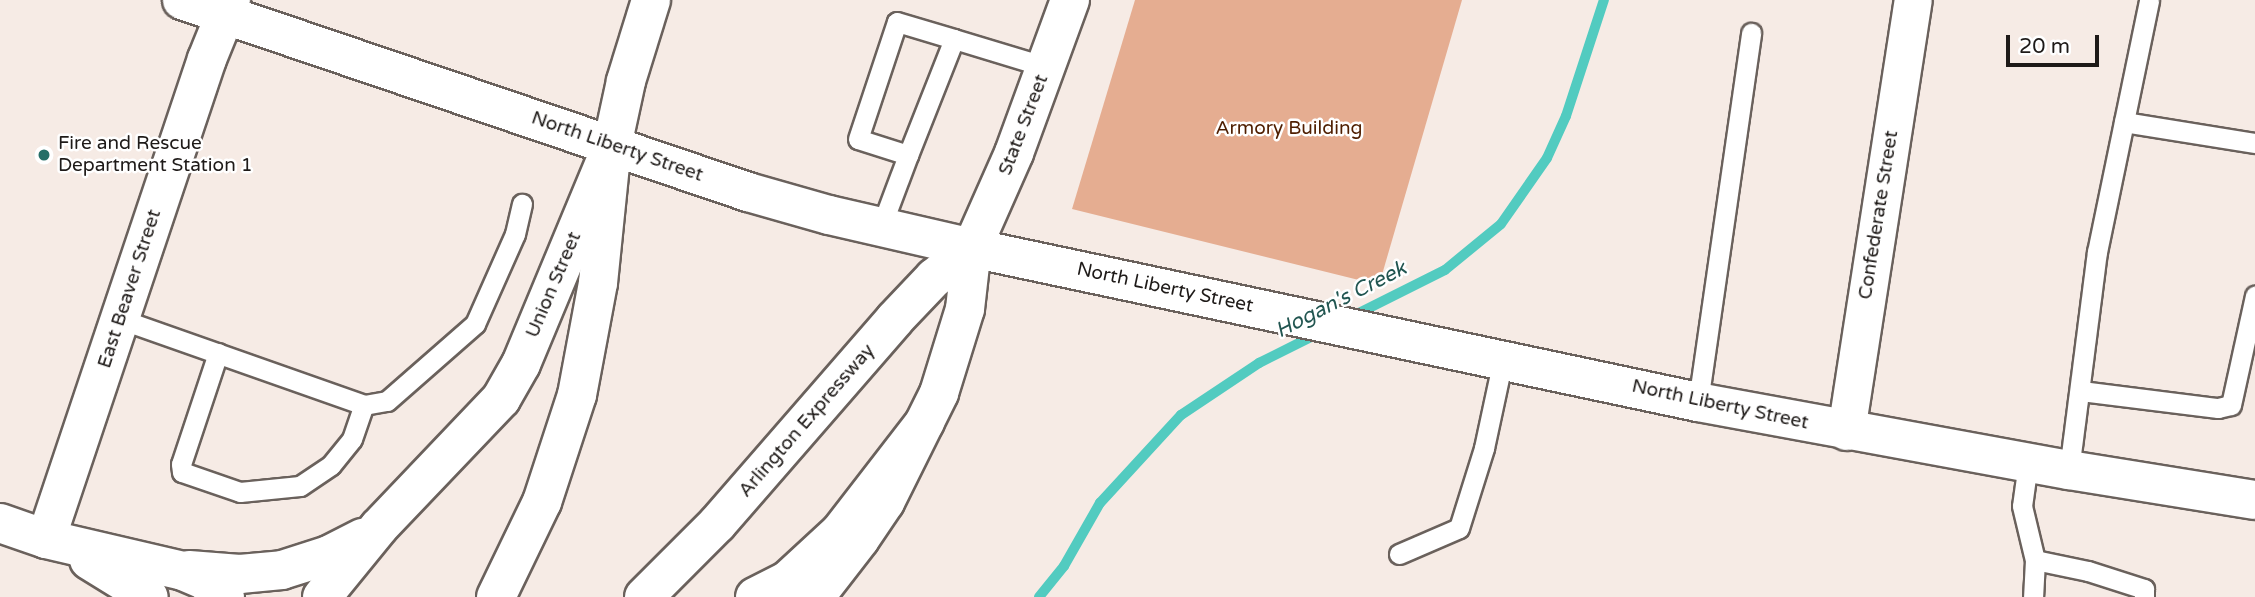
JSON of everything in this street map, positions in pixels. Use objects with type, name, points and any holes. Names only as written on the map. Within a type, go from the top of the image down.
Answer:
[{"type":"main road","name":"North Liberty Street","points":[[182,0],[228,7],[612,146],[767,198],[881,227],[1698,402],[1846,431],[2255,500]]},
{"type":"main road","name":"Union Street","points":[[322,597],[379,527],[484,419],[509,387],[612,146],[626,81],[651,0]]},
{"type":"main road","name":"State Street","points":[[925,422],[957,339],[972,248],[1047,67],[1070,0]]},
{"type":"main road","name":"East Beaver Street","points":[[46,539],[207,59],[228,7]]},
{"type":"main road","points":[[496,597],[542,502],[577,395],[598,283],[612,146]]},
{"type":"main road","name":"Arlington Expressway","points":[[644,597],[717,524],[908,305],[934,278],[972,248]]},
{"type":"main road","points":[[755,597],[787,581],[841,532],[925,422]]},
{"type":"main road","points":[[815,597],[878,512],[925,422]]},
{"type":"main road","points":[[0,523],[46,539],[115,574],[160,582],[204,580],[225,597]]},
{"type":"main road","name":"Union Street","points":[[160,582],[282,569],[337,552],[379,527]]},
{"type":"street","name":"Confederate Street","points":[[1846,431],[1913,0]]},
{"type":"lane","points":[[2069,470],[2098,252],[2148,0]]},
{"type":"lane","points":[[908,155],[858,139],[897,22],[1047,67]]},
{"type":"lane","points":[[1698,402],[1751,33]]},
{"type":"lane","points":[[881,227],[954,39]]},
{"type":"lane","points":[[2124,122],[2255,143]]},
{"type":"lane","points":[[120,319],[364,405],[387,401],[475,324],[514,234],[522,204]]},
{"type":"lane","points":[[2081,391],[2218,408],[2231,405],[2255,296]]},
{"type":"lane","points":[[219,353],[181,464],[182,472],[240,492],[300,486],[331,465],[352,439],[364,405]]},
{"type":"lane","points":[[1399,554],[1459,528],[1484,449],[1503,359]]},
{"type":"lane","points":[[2028,463],[2022,506],[2035,560],[2033,597]]},
{"type":"lane","points":[[2035,560],[2088,571],[2144,589],[2144,597]]},
{"type":"green space","name":"Armory Building","points":[[1135,0],[1462,0],[1379,285],[1072,209]]},
{"type":"waterway","name":"Hogan's Creek","points":[[1351,317],[1445,270],[1501,224],[1547,158],[1566,116],[1604,0]]},
{"type":"waterway","name":"Hogan's Creek","points":[[1039,597],[1064,566],[1100,503],[1181,415],[1259,363],[1319,333]]},
{"type":"place","name":"Fire and Rescue Department Station 1","points":[[44,155]]}]
